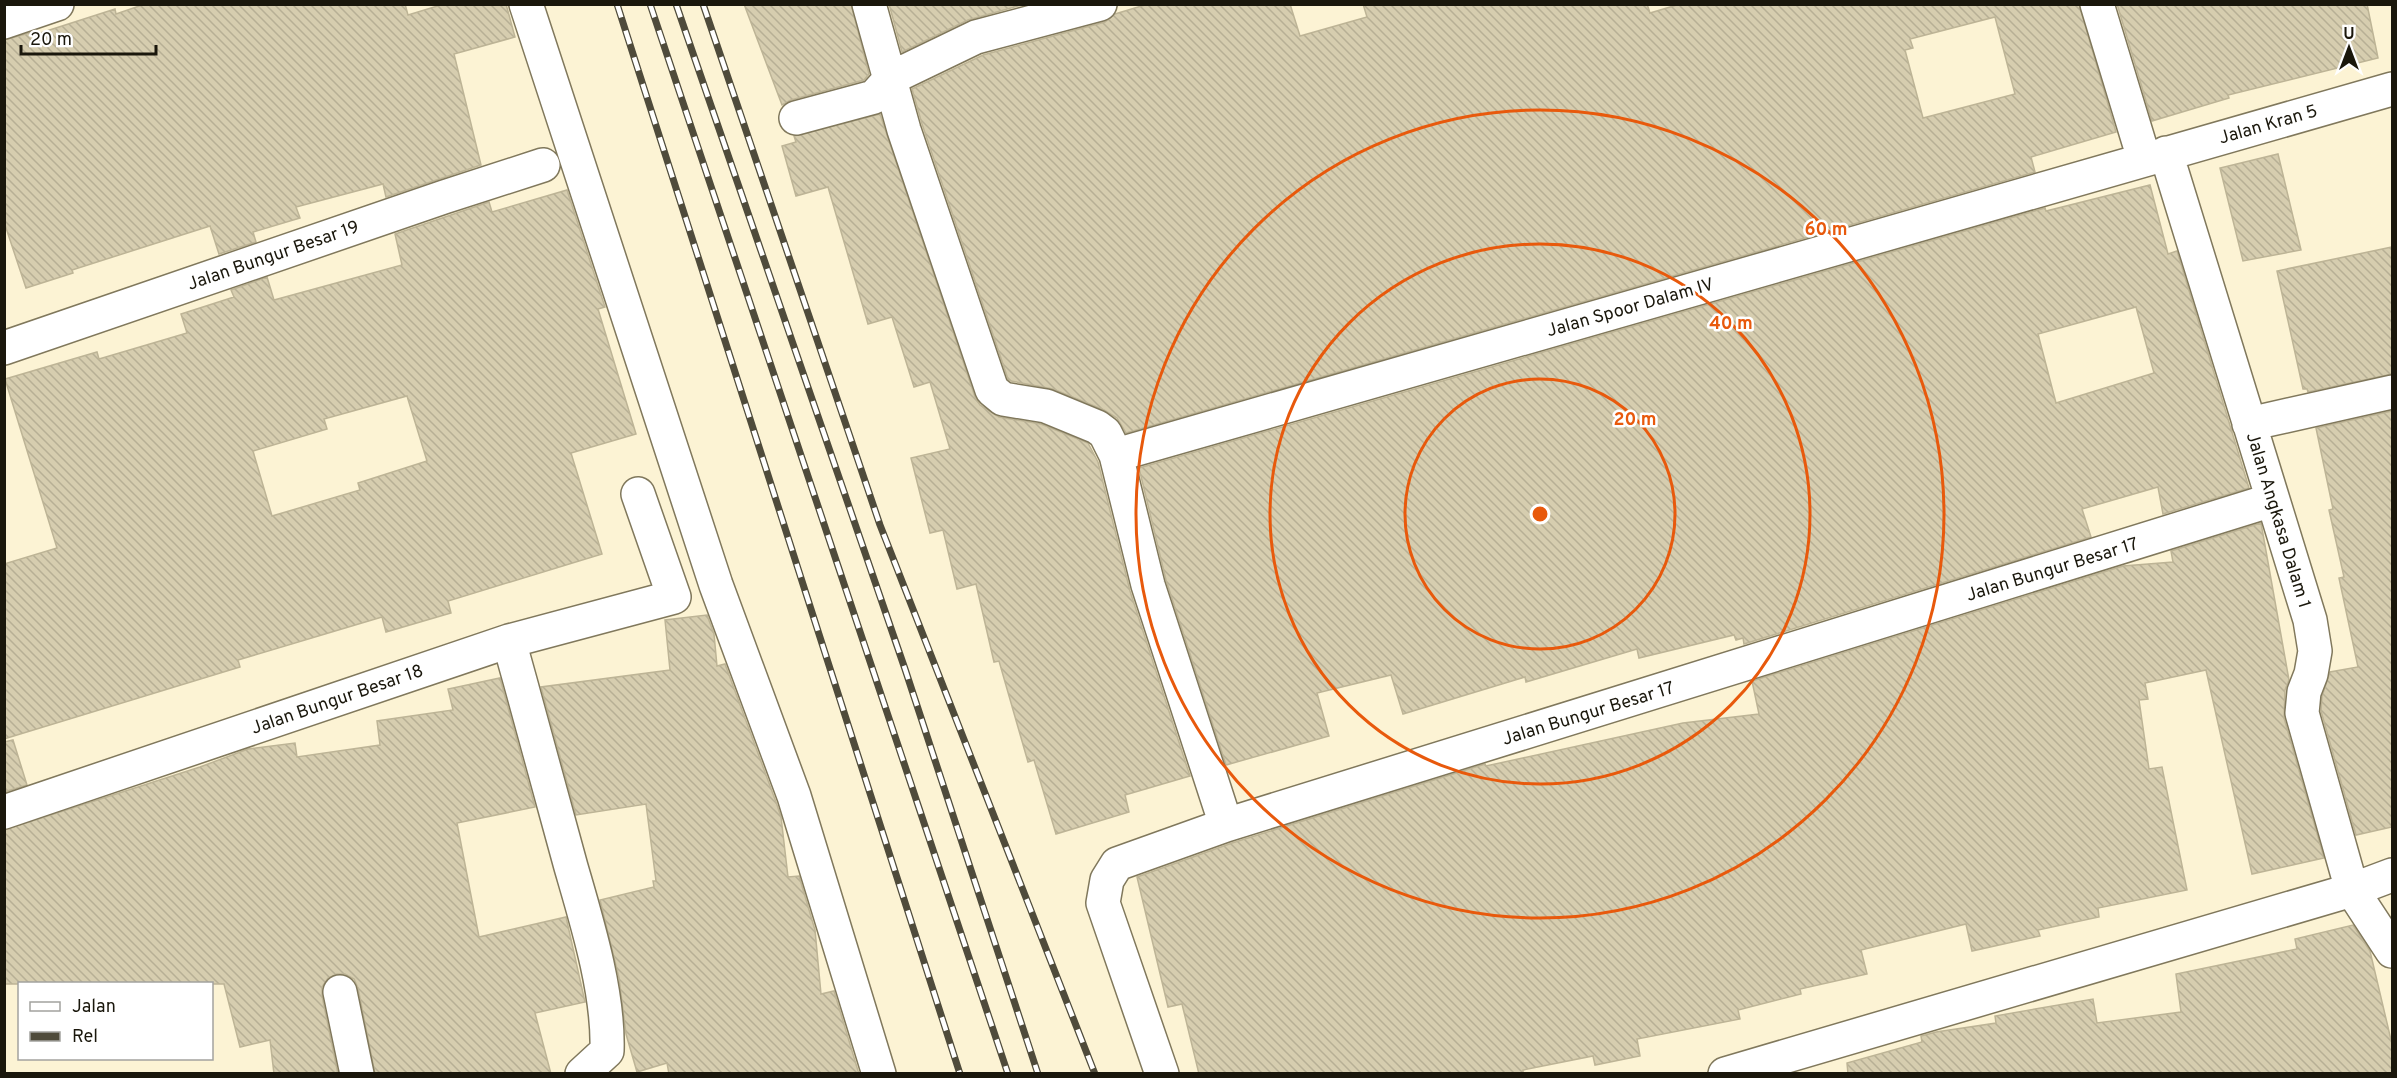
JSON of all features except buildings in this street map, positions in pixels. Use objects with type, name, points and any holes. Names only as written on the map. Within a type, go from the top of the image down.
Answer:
[{"type":"street","points":[[4,22],[57,4]]},
{"type":"street","points":[[526,4],[716,585],[794,796],[879,1074]]},
{"type":"street","points":[[869,4],[904,130],[992,390],[1003,399],[1046,406],[1097,427],[1105,433],[1116,455],[1148,585],[1226,825]]},
{"type":"street","points":[[796,118],[874,97],[891,78],[976,37],[1100,4]]},
{"type":"street","name":"Jalan Angkasa Dalam 1","points":[[2097,4],[2155,156],[2249,424],[2310,620],[2315,651],[2311,674],[2304,692],[2302,712],[2352,890],[2392,951]]},
{"type":"street","name":"Jalan Kran 5","points":[[2155,156],[2392,89]]},
{"type":"street","name":"Jalan Spoor Dalam IV","points":[[1116,455],[2155,156]]},
{"type":"street","name":"Jalan Bungur Besar 19","points":[[4,348],[543,165]]},
{"type":"street","points":[[2249,424],[2392,392]]},
{"type":"street","name":"Jalan Bungur Besar 18","points":[[4,812],[509,641],[674,597],[638,494]]},
{"type":"street","name":"Jalan Bungur Besar 17","points":[[1161,1074],[1102,903],[1107,880],[1118,864],[1226,825],[2272,500]]},
{"type":"street","points":[[509,641],[580,899],[595,959],[608,1031],[607,1051],[582,1074]]},
{"type":"street","points":[[1725,1074],[2352,890],[2392,875]]},
{"type":"street","points":[[340,992],[357,1074]]},
{"type":"railway","points":[[617,4],[960,1074]]},
{"type":"railway","points":[[650,4],[1008,1074]]},
{"type":"railway","points":[[676,4],[905,669],[1038,1074]]},
{"type":"railway","points":[[703,4],[880,525],[1095,1074]]}]
